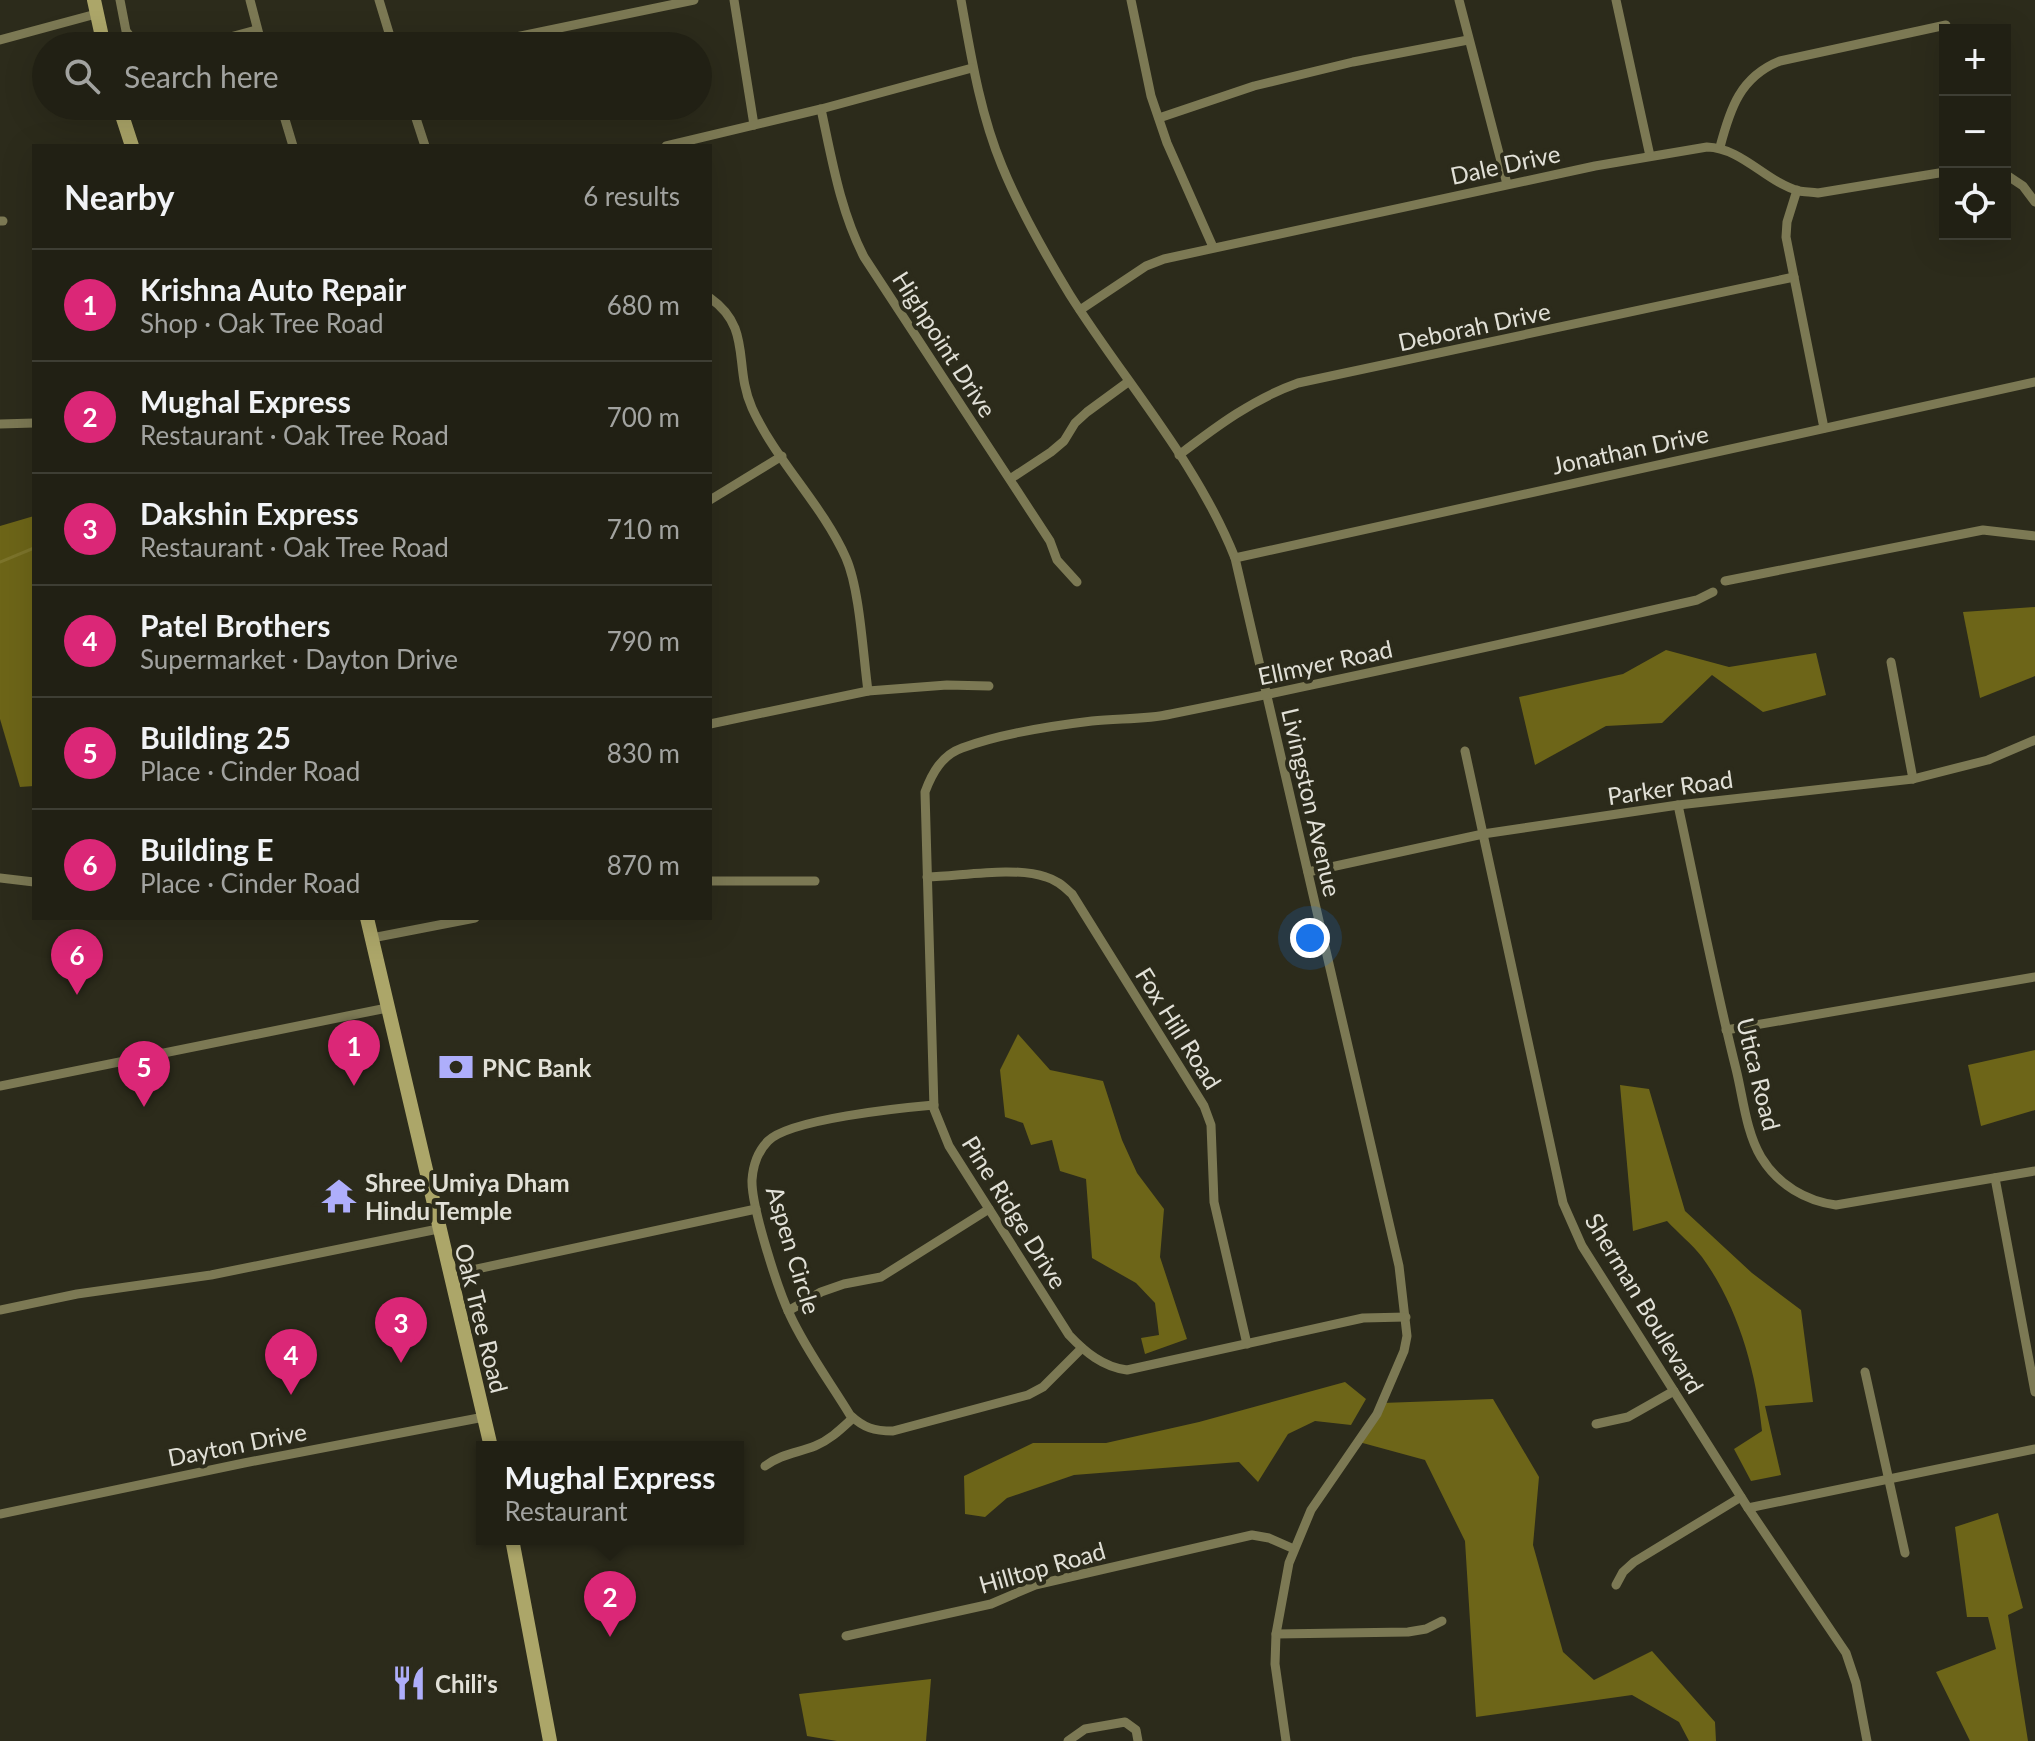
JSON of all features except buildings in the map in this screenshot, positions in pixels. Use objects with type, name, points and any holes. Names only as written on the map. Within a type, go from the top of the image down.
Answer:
[{"type":"main road","points":[[95,7],[101,32]]},
{"type":"main road","points":[[124,120],[131,144]]},
{"type":"main road","name":"Oak Tree Road","points":[[368,920],[490,1441]]},
{"type":"main road","points":[[513,1545],[550,1741]]},
{"type":"street","points":[[120,0],[127,32]]},
{"type":"street","points":[[249,32],[256,30],[250,0]]},
{"type":"street","points":[[379,0],[389,32]]},
{"type":"street","points":[[540,32],[694,0]]},
{"type":"street","points":[[734,0],[754,125]]},
{"type":"street","name":"Livingston Avenue","points":[[961,0],[972,68],[1001,165],[1044,251],[1080,310],[1179,455],[1213,511],[1235,558],[1399,1266],[1406,1317],[1404,1351],[1377,1414],[1311,1510],[1294,1549],[1281,1600],[1276,1634],[1276,1676],[1286,1741]]},
{"type":"street","points":[[1131,0],[1151,96],[1213,247]]},
{"type":"street","points":[[1459,0],[1507,184]]},
{"type":"street","points":[[1616,0],[1650,156]]},
{"type":"street","points":[[0,40],[95,7]]},
{"type":"street","points":[[1939,27],[1780,61],[1765,68],[1739,91],[1720,147],[1797,190],[1818,193],[1939,173]]},
{"type":"street","points":[[1159,118],[1254,86],[1353,62],[1468,40]]},
{"type":"street","points":[[674,144],[972,68]]},
{"type":"street","name":"Highpoint Drive","points":[[821,109],[839,193],[859,247],[1050,541],[1057,560],[1077,582]]},
{"type":"street","points":[[285,120],[292,144]]},
{"type":"street","points":[[417,120],[424,144]]},
{"type":"street","name":"Dale Drive","points":[[1080,310],[1146,266],[1164,259],[1507,184],[1650,156],[1720,147]]},
{"type":"street","points":[[2011,178],[2023,186],[2035,202]]},
{"type":"street","points":[[1797,190],[1786,230],[1824,428]]},
{"type":"street","name":"Deborah Drive","points":[[1179,455],[1236,412],[1274,391],[1298,383],[1794,277]]},
{"type":"street","points":[[712,300],[722,307],[737,329],[743,379],[750,403],[847,561],[853,582],[868,691]]},
{"type":"street","points":[[1010,479],[1051,452],[1087,412],[1128,382]]},
{"type":"street","name":"Jonathan Drive","points":[[1235,558],[2035,382]]},
{"type":"street","points":[[0,424],[32,423]]},
{"type":"street","points":[[712,499],[782,456]]},
{"type":"street","points":[[1725,581],[1983,530],[2035,536]]},
{"type":"street","name":"Ellmyer Road","points":[[944,758],[960,748],[1030,732],[1093,721],[1152,718],[1267,695],[1697,600],[1713,592]]},
{"type":"street","points":[[1891,662],[1913,779]]},
{"type":"street","points":[[712,724],[868,691],[947,685],[989,686]]},
{"type":"street","name":"Parker Road","points":[[1308,872],[1483,834],[1678,805],[1913,779],[1988,760],[2035,740]]},
{"type":"street","name":"Sherman Boulevard","points":[[1465,751],[1563,1203],[1582,1246],[1748,1508],[1846,1653],[1856,1683],[1867,1741]]},
{"type":"street","name":"Pine Ridge Drive","points":[[944,758],[932,773],[925,792],[934,1105],[949,1146],[1069,1335],[1082,1348],[1115,1369],[1127,1370],[1363,1318],[1406,1317]]},
{"type":"street","name":"Utica Road","points":[[1678,805],[1726,1030],[1753,1139],[1761,1157],[1774,1174],[1805,1197],[1836,1205],[2035,1171]]},
{"type":"street","name":"Fox Hill Road","points":[[927,877],[1021,873],[1045,876],[1059,882],[1072,894],[1208,1115],[1214,1202],[1247,1344]]},
{"type":"street","points":[[0,878],[32,882]]},
{"type":"street","points":[[712,881],[815,881]]},
{"type":"street","points":[[372,938],[465,920]]},
{"type":"street","points":[[1726,1030],[2035,977]]},
{"type":"street","points":[[0,1086],[387,1008]]},
{"type":"street","name":"Aspen Circle","points":[[853,1418],[788,1311],[756,1209],[752,1178],[756,1158],[767,1142],[780,1132],[868,1111],[934,1105]]},
{"type":"street","points":[[1995,1178],[2035,1392]]},
{"type":"street","points":[[449,1275],[756,1209]]},
{"type":"street","points":[[788,1311],[833,1288],[881,1277],[989,1209]]},
{"type":"street","points":[[0,1310],[77,1294],[211,1275],[438,1229]]},
{"type":"street","points":[[765,1466],[777,1458],[831,1438],[853,1418],[863,1427],[893,1431],[1028,1395],[1043,1387],[1082,1348]]},
{"type":"street","points":[[1865,1372],[1905,1553]]},
{"type":"street","points":[[1596,1424],[1628,1417],[1674,1391]]},
{"type":"street","name":"Dayton Drive","points":[[0,1514],[484,1417]]},
{"type":"street","points":[[1748,1508],[2035,1449]]},
{"type":"street","points":[[1616,1585],[1623,1572],[1634,1562],[1741,1497]]},
{"type":"street","name":"Hilltop Road","points":[[846,1636],[991,1604],[1035,1585],[1252,1535],[1269,1538],[1294,1549]]},
{"type":"street","points":[[1276,1634],[1408,1632],[1426,1629],[1442,1621]]},
{"type":"street","points":[[1068,1741],[1085,1729],[1125,1722],[1136,1730],[1138,1741]]},
{"type":"shaded area","points":[[32,517],[32,786],[20,787],[0,719],[0,526]]},
{"type":"shaded area","points":[[2035,607],[2035,676],[1980,698],[1963,612]]},
{"type":"shaded area","points":[[1666,650],[1729,667],[1816,653],[1826,695],[1763,712],[1712,675],[1662,723],[1606,726],[1535,765],[1519,697],[1623,674]]},
{"type":"shaded area","points":[[1018,1034],[1050,1070],[1103,1081],[1122,1140],[1137,1173],[1164,1209],[1160,1257],[1187,1339],[1145,1354],[1141,1338],[1159,1335],[1155,1303],[1136,1283],[1092,1258],[1086,1179],[1060,1171],[1052,1140],[1031,1145],[1023,1123],[1005,1117],[1000,1070]]},
{"type":"shaded area","points":[[2035,1050],[2035,1110],[1981,1126],[1968,1065]]},
{"type":"shaded area","points":[[1620,1085],[1649,1089],[1685,1211],[1752,1273],[1801,1310],[1813,1402],[1765,1406],[1781,1475],[1751,1481],[1734,1449],[1762,1431],[1750,1362],[1735,1318],[1715,1276],[1698,1252],[1667,1221],[1633,1231]]},
{"type":"shaded area","points":[[1345,1382],[1366,1399],[1351,1425],[1315,1421],[1288,1434],[1258,1482],[1239,1462],[1074,1475],[1007,1498],[985,1517],[965,1514],[964,1476],[1033,1443],[1106,1443],[1199,1422]]},
{"type":"shaded area","points":[[1493,1399],[1539,1477],[1533,1545],[1563,1652],[1594,1680],[1652,1651],[1715,1722],[1716,1741],[1689,1741],[1679,1722],[1632,1695],[1476,1717],[1465,1541],[1425,1460],[1359,1442],[1382,1403]]},
{"type":"shaded area","points":[[1998,1513],[2023,1608],[2008,1615],[2028,1741],[1970,1741],[1936,1672],[1996,1649],[1988,1617],[1967,1617],[1955,1527]]},
{"type":"shaded area","points":[[931,1679],[926,1741],[837,1741],[807,1736],[799,1694]]},
{"type":"waterway","points":[[0,562],[32,549]]},
{"type":"place","name":"Building E","points":[[77,995]]},
{"type":"place","name":"PNC Bank","points":[[456,1067]]},
{"type":"place","name":"Krishna Auto Repair","points":[[354,1086]]},
{"type":"place","name":"Building 25","points":[[144,1107]]},
{"type":"place","name":"Shree Umiya Dham Hindu Temple","points":[[339,1196]]},
{"type":"place","name":"Dakshin Express","points":[[401,1363]]},
{"type":"place","name":"Patel Brothers","points":[[291,1395]]},
{"type":"place","name":"Mughal Express","points":[[610,1637]]},
{"type":"place","name":"Chili's","points":[[409,1683]]}]
